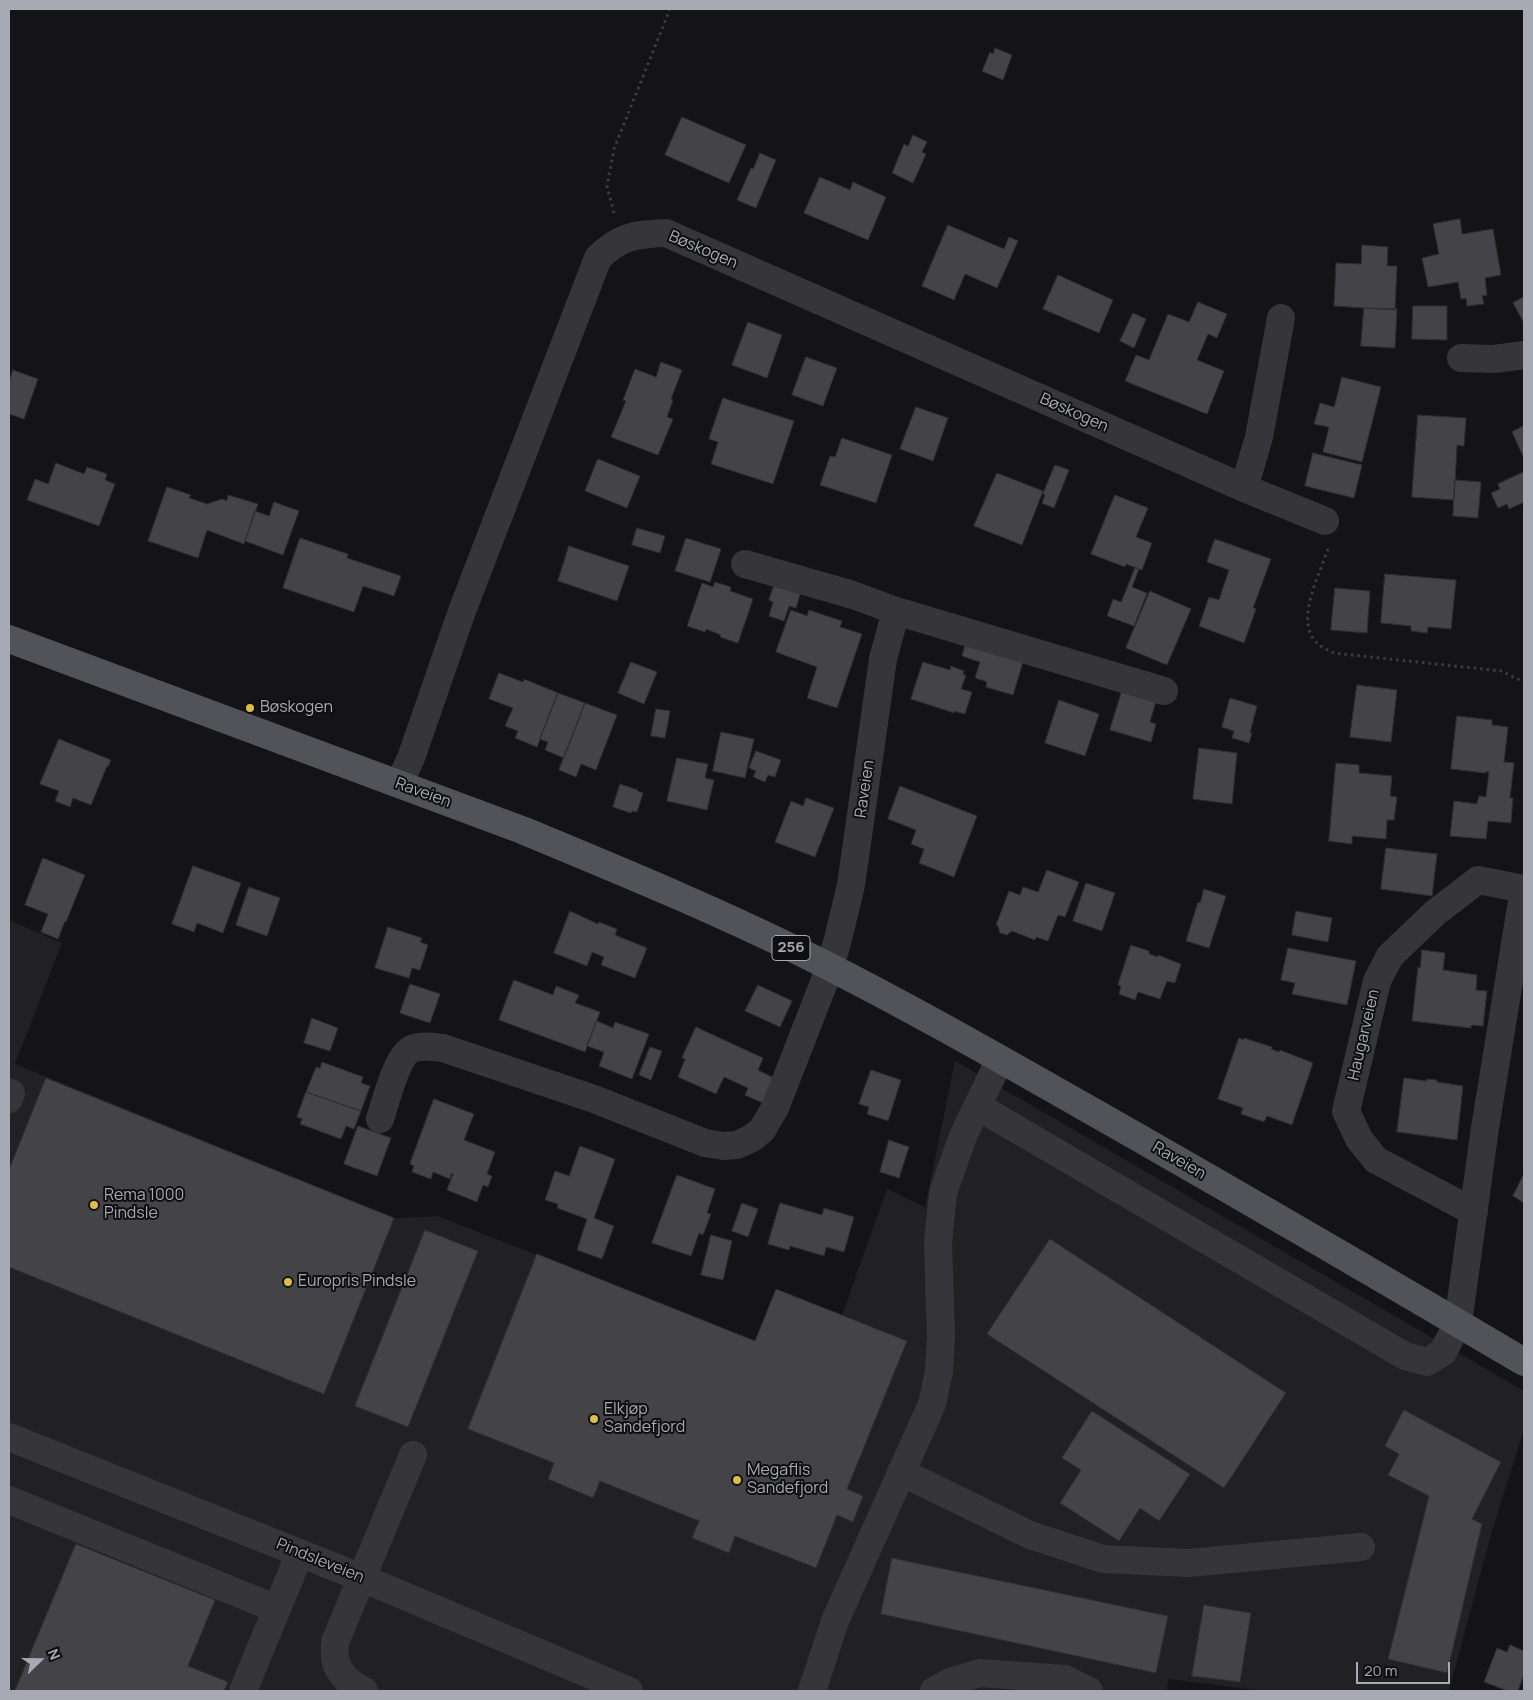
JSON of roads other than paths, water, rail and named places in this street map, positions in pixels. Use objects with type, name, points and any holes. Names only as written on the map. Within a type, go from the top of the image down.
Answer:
[{"type":"main road","name":"Raveien","points":[[9,639],[522,830],[757,931],[830,967],[1000,1059],[1152,1145],[1524,1362]]},
{"type":"street","name":"Bøskogen","points":[[399,784],[411,758],[462,611],[598,258],[610,246],[642,234],[666,233],[1244,488],[1325,521]]},
{"type":"street","points":[[1244,488],[1259,437],[1281,318]]},
{"type":"street","points":[[1461,358],[1494,359],[1524,355]]},
{"type":"street","points":[[745,564],[853,595],[896,611],[1164,691]]},
{"type":"street","name":"Raveien","points":[[830,967],[851,885],[883,659],[896,611]]},
{"type":"street","name":"Haugarveien","points":[[1458,1324],[1474,1212],[1486,1128],[1524,889],[1478,880],[1434,913],[1390,956],[1377,981],[1346,1111],[1359,1139],[1376,1160],[1474,1212]]},
{"type":"street","points":[[380,1119],[401,1057],[411,1049],[426,1046],[443,1048],[594,1099],[705,1143],[724,1146],[737,1145],[752,1138],[762,1130],[775,1108],[830,967]]},
{"type":"street","points":[[812,1691],[835,1621],[932,1404],[940,1371],[941,1336],[938,1242],[943,1192],[963,1136],[1000,1059]]},
{"type":"street","points":[[977,1106],[1405,1356],[1427,1362],[1443,1352],[1458,1324]]},
{"type":"street","name":"Pindsleveien","points":[[9,1437],[362,1578],[629,1691]]},
{"type":"street","points":[[364,1691],[356,1688],[345,1678],[335,1662],[335,1642],[413,1455]]},
{"type":"street","points":[[901,1472],[1030,1535],[1103,1559],[1189,1563],[1361,1547]]},
{"type":"street","points":[[9,1500],[277,1609]]},
{"type":"street","points":[[243,1691],[300,1553]]},
{"type":"street","points":[[934,1691],[950,1682],[980,1673],[1065,1679],[1089,1691]]},
{"type":"place","name":"Bøskogen","points":[[250,708]]},
{"type":"place","name":"Rema 1000 Pindsle","points":[[94,1205]]},
{"type":"place","name":"Europris Pindsle","points":[[288,1282]]},
{"type":"place","name":"Elkjøp Sandefjord","points":[[594,1419]]},
{"type":"place","name":"Megaflis Sandefjord","points":[[737,1480]]}]
